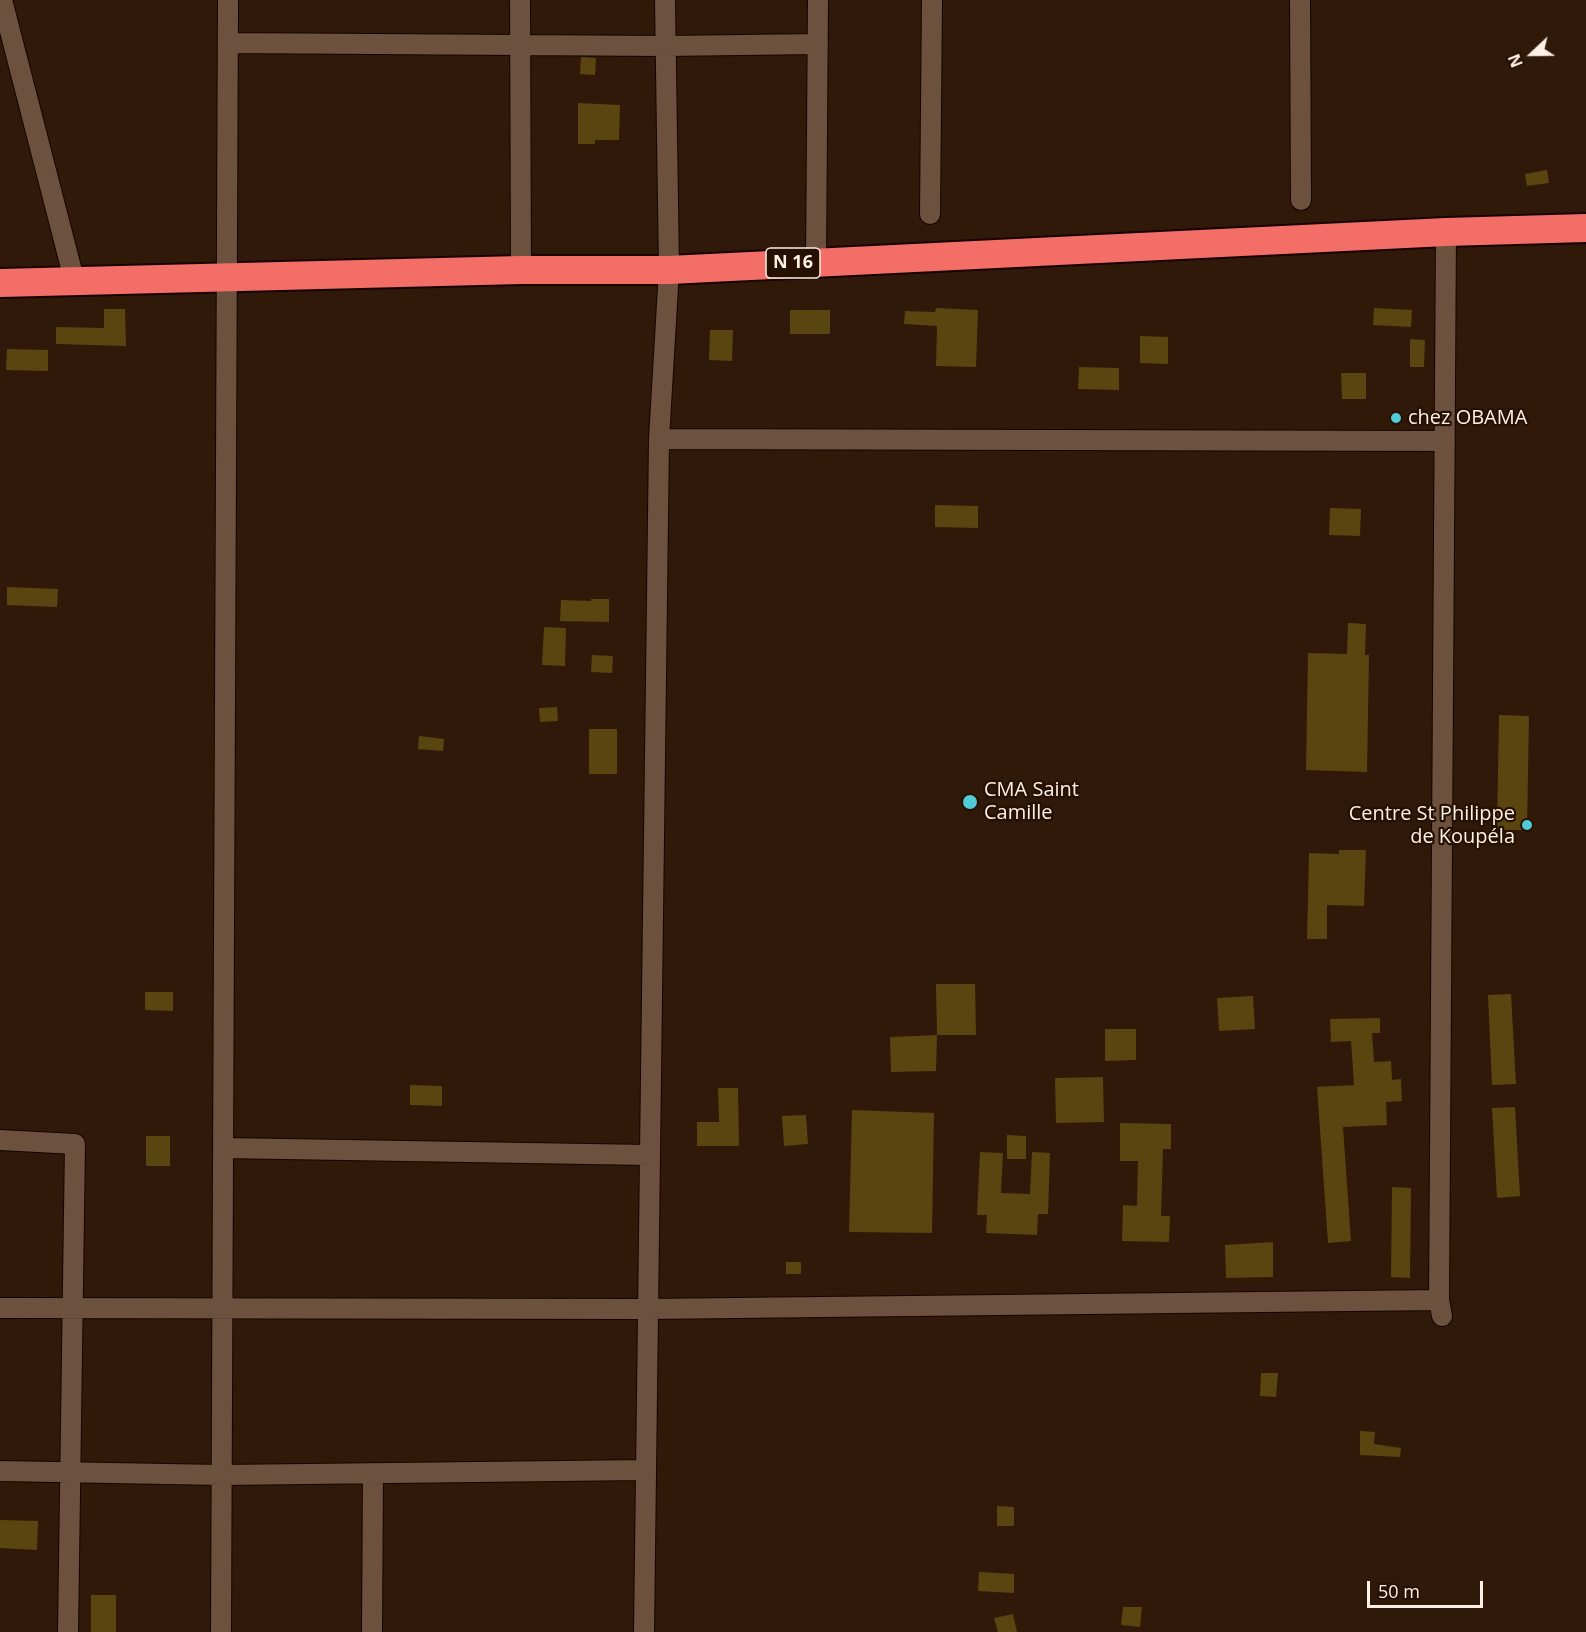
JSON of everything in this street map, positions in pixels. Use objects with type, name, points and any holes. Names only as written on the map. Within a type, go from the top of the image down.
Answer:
[{"type":"highway","name":"N 16","points":[[0,283],[75,283],[521,270],[669,270],[1446,232],[1586,228]]},
{"type":"street","points":[[2,0],[75,283]]},
{"type":"street","points":[[221,1632],[228,0]]},
{"type":"street","points":[[520,0],[521,270]]},
{"type":"street","points":[[644,1632],[659,439],[669,270],[665,0]]},
{"type":"street","points":[[816,262],[818,0]]},
{"type":"street","points":[[930,214],[932,0]]},
{"type":"street","points":[[1300,0],[1301,200]]},
{"type":"street","points":[[228,43],[665,46],[818,44]]},
{"type":"street","points":[[0,1308],[1441,1308],[1446,232]]},
{"type":"street","points":[[659,439],[1445,441]]},
{"type":"street","points":[[0,1140],[75,1144],[68,1632]]},
{"type":"street","points":[[223,1148],[649,1155]]},
{"type":"street","points":[[0,1471],[222,1475],[645,1470]]},
{"type":"street","points":[[372,1632],[373,1473]]},
{"type":"building","points":[[581,57],[596,58],[595,75],[580,74]]},
{"type":"building","points":[[578,103],[620,105],[619,140],[595,140],[595,144],[578,144]]},
{"type":"building","points":[[1547,170],[1549,183],[1527,186],[1525,174]]},
{"type":"building","points":[[936,308],[978,310],[976,367],[936,366],[937,326],[904,324],[905,311],[935,312]]},
{"type":"building","points":[[1374,308],[1412,310],[1411,327],[1373,325]]},
{"type":"building","points":[[104,309],[125,309],[126,346],[56,344],[56,327],[104,328]]},
{"type":"building","points":[[790,310],[830,310],[830,334],[790,334]]},
{"type":"building","points":[[710,330],[733,330],[732,361],[709,360]]},
{"type":"building","points":[[1140,336],[1168,337],[1168,364],[1140,363]]},
{"type":"building","points":[[1410,339],[1425,340],[1424,367],[1410,367]]},
{"type":"building","points":[[7,349],[48,350],[48,371],[6,370]]},
{"type":"building","points":[[1079,367],[1119,368],[1119,390],[1078,389]]},
{"type":"building","points":[[1341,373],[1366,373],[1366,399],[1342,399]]},
{"type":"building","points":[[935,505],[978,506],[978,528],[935,527]]},
{"type":"building","points":[[1330,508],[1361,509],[1360,536],[1329,535]]},
{"type":"building","points":[[7,587],[58,589],[57,607],[7,605]]},
{"type":"building","points":[[591,599],[609,599],[609,622],[560,621],[561,600],[591,601]]},
{"type":"building","points":[[1348,623],[1366,624],[1365,655],[1369,655],[1367,772],[1306,770],[1308,653],[1347,654]]},
{"type":"building","points":[[544,627],[566,628],[565,666],[542,665]]},
{"type":"building","points":[[592,655],[613,656],[612,673],[591,672]]},
{"type":"building","points":[[557,707],[558,721],[540,722],[539,708]]},
{"type":"building","points":[[1499,715],[1529,716],[1527,830],[1497,830]]},
{"type":"building","points":[[589,729],[617,729],[617,774],[589,774]]},
{"type":"building","points":[[419,736],[444,739],[443,751],[418,749]]},
{"type":"building","points":[[1339,850],[1366,850],[1364,906],[1327,905],[1327,939],[1307,939],[1309,853],[1339,854]]},
{"type":"building","points":[[936,984],[975,984],[976,1035],[937,1035]]},
{"type":"building","points":[[145,992],[173,992],[173,1011],[145,1010]]},
{"type":"building","points":[[1511,994],[1516,1084],[1492,1085],[1488,995]]},
{"type":"building","points":[[1253,996],[1255,1029],[1219,1031],[1217,998]]},
{"type":"building","points":[[1380,1018],[1380,1033],[1372,1033],[1374,1062],[1391,1061],[1392,1080],[1401,1079],[1402,1101],[1386,1102],[1387,1125],[1343,1127],[1351,1241],[1328,1243],[1317,1087],[1354,1085],[1351,1041],[1331,1042],[1330,1019]]},
{"type":"building","points":[[1105,1029],[1136,1029],[1136,1060],[1105,1061]]},
{"type":"building","points":[[937,1035],[936,1071],[891,1072],[890,1037]]},
{"type":"building","points":[[1103,1077],[1104,1122],[1056,1123],[1055,1078]]},
{"type":"building","points":[[410,1085],[442,1086],[442,1106],[410,1105]]},
{"type":"building","points":[[718,1088],[738,1088],[739,1146],[697,1146],[697,1122],[719,1122]]},
{"type":"building","points":[[1515,1107],[1520,1196],[1497,1198],[1492,1108]]},
{"type":"building","points":[[852,1110],[934,1113],[932,1233],[849,1232]]},
{"type":"building","points":[[806,1115],[808,1144],[784,1146],[782,1116]]},
{"type":"building","points":[[1120,1123],[1171,1124],[1171,1149],[1163,1149],[1161,1216],[1170,1216],[1169,1242],[1122,1241],[1123,1205],[1137,1206],[1138,1161],[1120,1161]]},
{"type":"building","points":[[1007,1135],[1026,1136],[1026,1159],[1007,1159]]},
{"type":"building","points":[[146,1136],[170,1136],[170,1166],[146,1166]]},
{"type":"building","points":[[980,1152],[1003,1153],[1001,1193],[1030,1194],[1032,1152],[1050,1153],[1048,1214],[1038,1214],[1037,1235],[986,1233],[987,1215],[977,1215]]},
{"type":"building","points":[[1392,1187],[1411,1188],[1410,1278],[1391,1277]]},
{"type":"building","points":[[1273,1242],[1273,1277],[1226,1278],[1225,1245]]},
{"type":"building","points":[[786,1262],[801,1262],[801,1274],[786,1274]]},
{"type":"building","points":[[1261,1373],[1278,1373],[1276,1397],[1260,1396]]},
{"type":"building","points":[[1360,1431],[1375,1432],[1374,1444],[1401,1448],[1400,1457],[1360,1455]]},
{"type":"building","points":[[997,1506],[1014,1507],[1014,1526],[997,1526]]},
{"type":"building","points":[[0,1520],[38,1521],[37,1550],[0,1548]]},
{"type":"building","points":[[979,1572],[1014,1574],[1014,1593],[978,1591]]},
{"type":"building","points":[[91,1595],[116,1595],[116,1632],[91,1632]]},
{"type":"building","points":[[1123,1607],[1142,1607],[1140,1627],[1121,1625]]},
{"type":"building","points":[[1013,1614],[1017,1632],[998,1632],[994,1618]]},
{"type":"place","name":"chez OBAMA","points":[[1396,418]]},
{"type":"place","name":"CMA Saint Camille","points":[[970,802]]},
{"type":"place","name":"Centre St Philippe de Koupéla","points":[[1527,825]]}]
